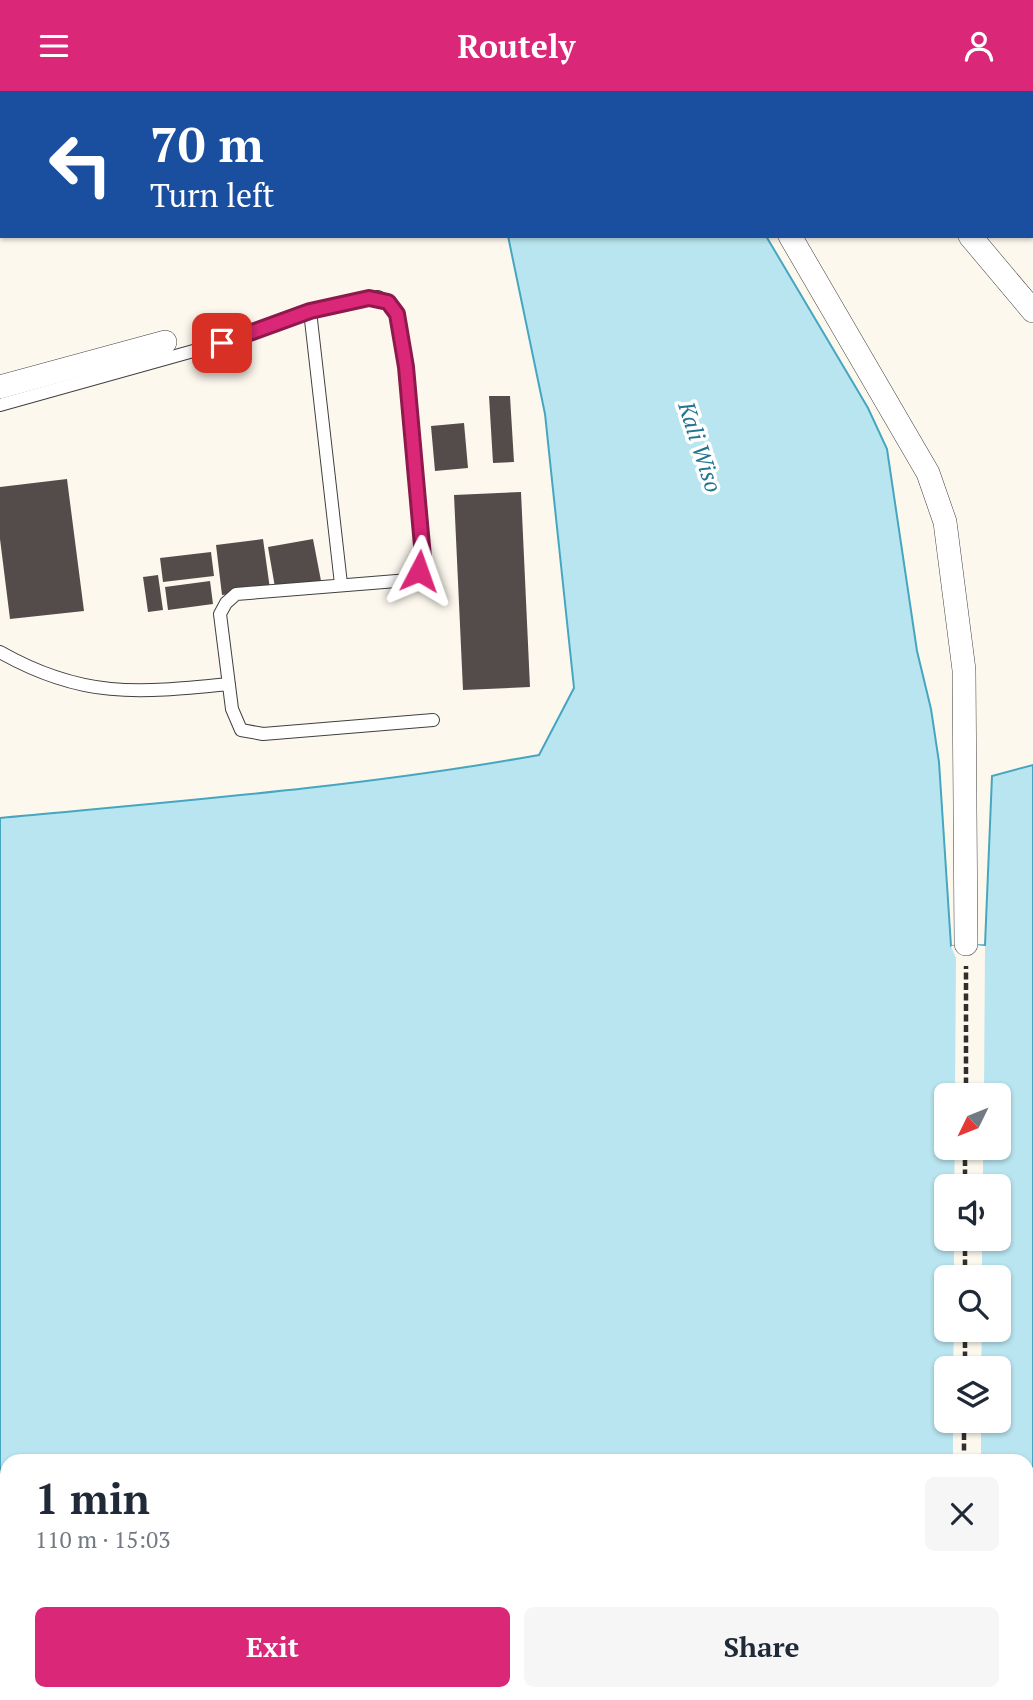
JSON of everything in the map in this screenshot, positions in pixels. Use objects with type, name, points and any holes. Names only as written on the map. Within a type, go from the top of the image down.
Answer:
[{"type":"street","points":[[791,238],[928,473],[941,506],[964,670],[966,944]]},
{"type":"street","points":[[972,238],[1033,311]]},
{"type":"street","points":[[0,387],[165,342]]},
{"type":"lane","points":[[0,405],[222,343],[310,311],[369,298],[388,302],[397,314],[406,367],[423,557],[419,571],[409,580],[236,594],[226,603],[220,614],[232,709],[241,730],[262,734],[433,720]]},
{"type":"lane","points":[[310,311],[341,584]]},
{"type":"lane","points":[[0,652],[74,685],[139,692],[229,684]]},
{"type":"path","points":[[965,1083],[966,944]]},
{"type":"path","points":[[964,1433],[964,1454]]},
{"type":"water","name":"Kali Wiso","points":[[508,238],[767,238],[868,408],[887,449],[917,651],[931,709],[939,762],[951,946],[985,945],[992,776],[1033,765],[1033,1454],[0,1454],[0,818],[338,785],[539,755],[574,688],[545,414]]},
{"type":"pier","points":[[951,946],[985,946],[984,1083],[955,1083],[956,958]]},
{"type":"pier","points":[[955,1160],[983,1160],[983,1174],[954,1174]]},
{"type":"pier","points":[[954,1251],[982,1251],[982,1265],[954,1265]]},
{"type":"pier","points":[[954,1342],[982,1342],[981,1356],[953,1356]]},
{"type":"pier","points":[[953,1433],[981,1433],[981,1454],[953,1454]]},
{"type":"building","points":[[489,396],[510,396],[514,462],[493,463]]},
{"type":"building","points":[[464,423],[468,468],[435,471],[431,426]]},
{"type":"building","points":[[67,479],[84,611],[10,619],[0,539],[0,487]]},
{"type":"building","points":[[521,492],[530,687],[463,690],[454,495]]},
{"type":"building","points":[[263,539],[270,589],[222,595],[216,545]]},
{"type":"building","points":[[313,539],[322,586],[276,593],[268,547]]},
{"type":"building","points":[[211,552],[214,576],[163,582],[160,558]]},
{"type":"building","points":[[158,575],[163,610],[148,612],[143,577]]},
{"type":"building","points":[[210,581],[213,604],[168,610],[165,587]]},
{"type":"route","points":[[222,343],[310,311],[369,298],[378,297],[388,302],[397,314],[406,367],[423,557],[419,571]]}]
